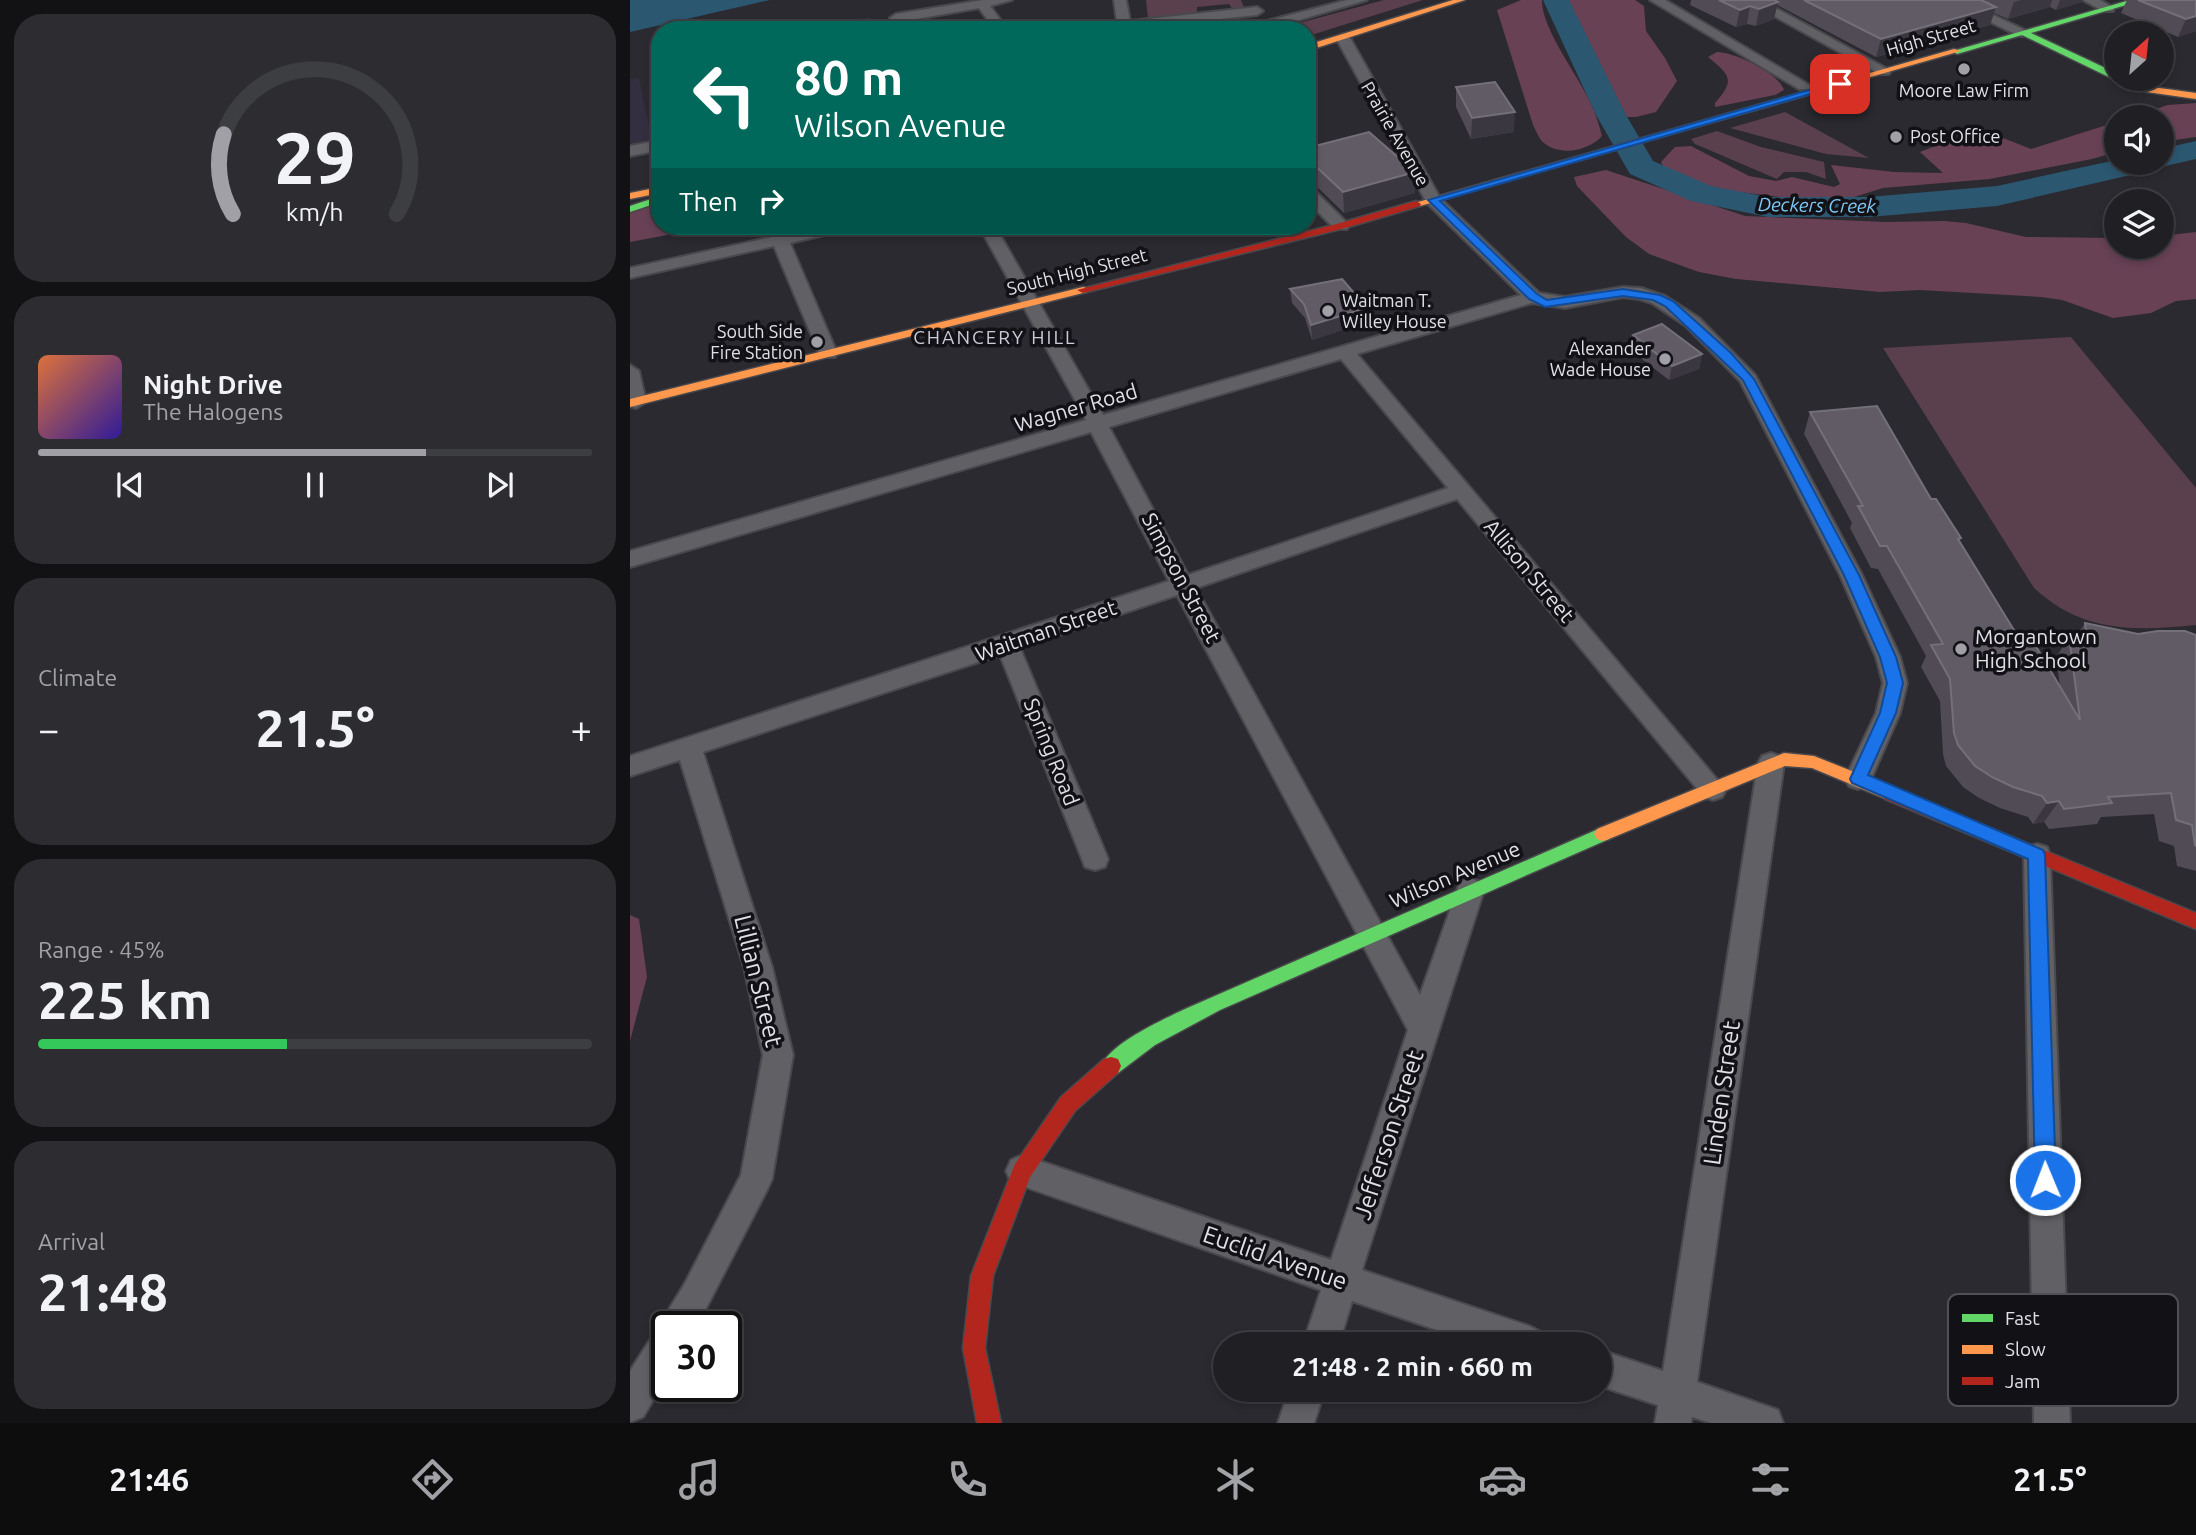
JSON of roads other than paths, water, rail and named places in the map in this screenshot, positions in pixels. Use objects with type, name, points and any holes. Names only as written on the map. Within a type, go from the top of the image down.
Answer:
[{"type":"street","points":[[911,21],[1006,0]]},
{"type":"street","points":[[1120,0],[1124,21]]},
{"type":"street","points":[[1290,21],[1361,0]]},
{"type":"street","points":[[1316,46],[1461,0]]},
{"type":"street","points":[[1656,0],[1804,86]]},
{"type":"street","points":[[1951,0],[2104,71]]},
{"type":"street","points":[[2089,0],[2108,8]]},
{"type":"street","name":"High Street","points":[[1531,171],[2139,0]]},
{"type":"street","points":[[1758,1],[1884,71]]},
{"type":"street","points":[[982,4],[995,21]]},
{"type":"street","points":[[1158,21],[1254,5],[1266,21]]},
{"type":"street","name":"Prairie Avenue","points":[[1343,38],[1433,200],[1533,297]]},
{"type":"street","points":[[2160,91],[2196,96]]},
{"type":"street","points":[[630,151],[651,147]]},
{"type":"street","name":"South High Street","points":[[1316,232],[1531,171]]},
{"type":"street","points":[[630,196],[651,192]]},
{"type":"street","points":[[1316,201],[1341,226]]},
{"type":"street","points":[[630,209],[651,202]]},
{"type":"street","points":[[630,273],[803,235]]},
{"type":"street","name":"Simpson Street","points":[[992,235],[1098,425],[1276,761],[1371,933]]},
{"type":"street","name":"South High Street","points":[[633,402],[1304,235]]},
{"type":"street","points":[[780,240],[828,354]]},
{"type":"street","points":[[1533,297],[1545,304],[1623,292],[1656,297],[1669,303],[1748,379],[1851,575],[1888,657],[1895,683],[1888,713],[1858,779]]},
{"type":"street","name":"Wagner Road","points":[[630,559],[1533,297]]},
{"type":"street","name":"Allison Street","points":[[1345,352],[1713,790]]},
{"type":"street","points":[[630,371],[633,402]]},
{"type":"street","name":"Waitman Street","points":[[630,766],[1007,645],[1460,491]]},
{"type":"street","name":"Spring Road","points":[[1007,645],[1095,859]]},
{"type":"street","name":"Lillian Street","points":[[687,1311],[756,1179],[778,1055],[758,967],[689,748]]},
{"type":"street","name":"Wilson Avenue","points":[[989,1423],[974,1348],[982,1276],[1022,1171],[1068,1104],[1127,1052],[1209,1007],[1371,933],[1713,790],[1771,763],[1784,759],[1814,762],[2196,921]]},
{"type":"street","name":"Linden Street","points":[[1675,1408],[1771,763]]},
{"type":"street","points":[[2037,855],[2049,1294]]},
{"type":"street","points":[[1423,1029],[1470,890]]},
{"type":"street","name":"Jefferson Street","points":[[1325,1332],[1423,1029],[1371,933]]},
{"type":"street","name":"Euclid Avenue","points":[[1022,1171],[1493,1332]]},
{"type":"street","points":[[630,1404],[651,1370]]},
{"type":"street","points":[[1612,1374],[1675,1408],[1765,1423]]},
{"type":"street","points":[[1296,1423],[1303,1402]]},
{"type":"water","points":[[630,0],[770,0],[678,21],[651,21],[651,27],[630,32]]},
{"type":"waterway","name":"Deckers Creek","points":[[1556,0],[1611,115],[1641,167],[1702,194],[1768,207],[1869,207],[1997,196],[2104,171]]},
{"type":"waterway","name":"Deckers Creek","points":[[2174,155],[2196,150]]},
{"type":"place","name":"Moore Law Firm","points":[[1964,69]]},
{"type":"place","name":"Post Office","points":[[1896,137]]},
{"type":"place","name":"Waitman T. Willey House","points":[[1328,311]]},
{"type":"place","name":"South Side Fire Station","points":[[817,342]]},
{"type":"place","name":"Alexander Wade House","points":[[1665,359]]},
{"type":"place","name":"Morgantown High School","points":[[1961,649]]},
{"type":"district","name":"CHANCERY HILL","points":[[995,337]]}]
